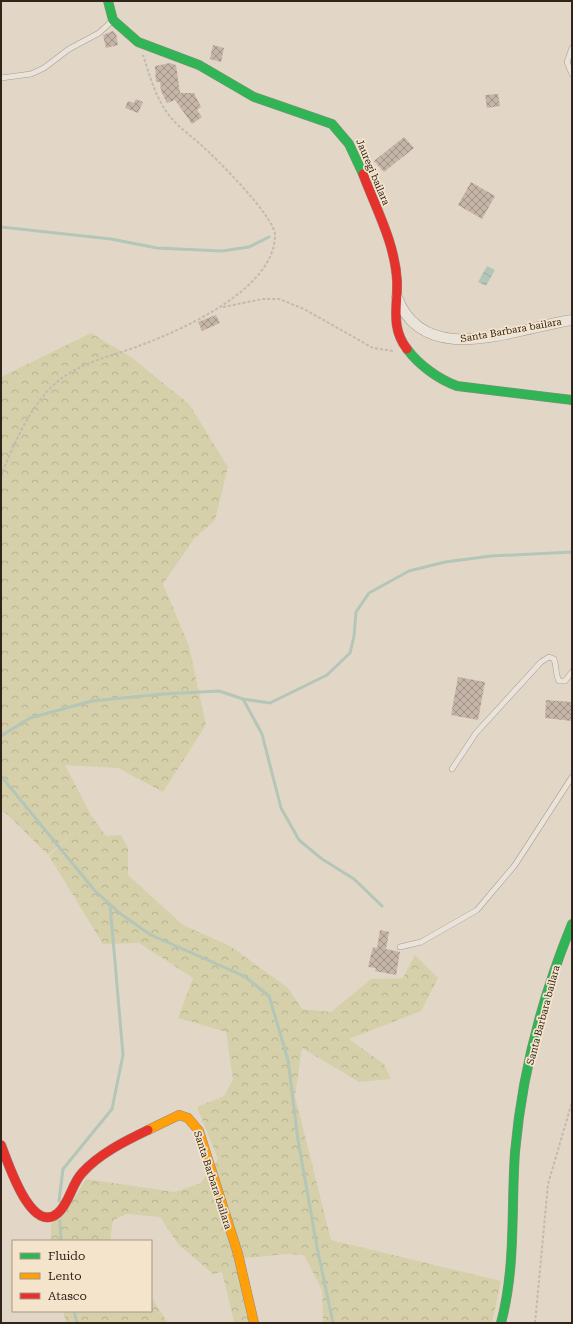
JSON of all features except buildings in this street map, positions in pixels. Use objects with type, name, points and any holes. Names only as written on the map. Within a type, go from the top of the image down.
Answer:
[{"type":"street","name":"Jauregi bailara","points":[[108,1],[114,20],[138,42],[198,65],[254,97],[332,124],[341,130],[353,151],[376,208],[392,256],[397,280],[397,297],[394,316],[396,330],[405,349],[419,362],[447,381],[469,388],[572,400]]},
{"type":"street","name":"Santa Barbara bailara","points":[[397,297],[402,311],[410,320],[432,334],[454,340],[513,332],[572,320]]},
{"type":"street","name":"Santa Barbara bailara","points":[[501,1323],[512,1267],[511,1229],[513,1181],[522,1099],[534,1040],[555,967],[572,924]]},
{"type":"street","name":"Santa Barbara bailara","points":[[1,1145],[22,1192],[36,1214],[42,1218],[54,1216],[63,1209],[78,1177],[88,1166],[124,1142],[179,1115],[188,1118],[199,1131],[238,1254],[254,1323]]},
{"type":"lane","points":[[1,78],[31,74],[44,68],[70,49],[99,33],[114,20]]},
{"type":"lane","points":[[572,48],[567,62],[572,74]]},
{"type":"lane","points":[[452,769],[476,733],[541,662],[549,657],[554,659],[556,663],[556,675],[559,681],[566,681],[572,672]]},
{"type":"lane","points":[[400,947],[421,942],[477,910],[515,865],[572,777]]},
{"type":"path","points":[[1,476],[14,444],[43,396],[58,381],[78,369],[146,344],[220,308],[233,300],[259,274],[270,258],[274,246],[275,233],[270,220],[223,166],[172,119],[162,104],[153,85],[138,42]]},
{"type":"path","points":[[220,308],[263,299],[279,299],[304,309],[373,348],[384,351],[405,349]]},
{"type":"path","points":[[535,1323],[548,1184],[572,1102]]},
{"type":"green space","points":[[91,333],[131,357],[189,404],[228,467],[215,520],[194,539],[163,584],[189,646],[206,725],[163,792],[118,768],[65,765],[91,815],[106,836],[121,835],[128,848],[128,875],[183,925],[230,946],[287,987],[302,1009],[331,1012],[371,979],[403,978],[415,955],[438,978],[421,1011],[349,1039],[384,1064],[391,1079],[359,1082],[302,1048],[295,1096],[331,1240],[501,1281],[492,1323],[323,1323],[322,1290],[304,1255],[286,1254],[235,1259],[249,1323],[233,1323],[222,1272],[213,1274],[178,1244],[160,1217],[127,1214],[113,1220],[110,1240],[51,1240],[51,1224],[74,1199],[86,1179],[174,1192],[201,1183],[218,1159],[197,1107],[224,1096],[233,1079],[226,1032],[178,1018],[193,978],[139,943],[103,944],[49,856],[75,831],[48,855],[7,814],[1,811],[1,380],[3,376]]},
{"type":"green space","points":[[152,1299],[168,1323],[66,1323],[63,1312],[152,1312]]},
{"type":"water","points":[[487,266],[495,270],[486,286],[478,282]]},
{"type":"waterway","points":[[1,227],[111,239],[157,248],[222,251],[249,247],[269,237]]},
{"type":"waterway","points":[[243,699],[270,703],[327,675],[350,653],[354,636],[356,612],[369,593],[409,571],[445,562],[491,556],[572,552]]},
{"type":"waterway","points":[[1,736],[30,718],[92,701],[163,694],[219,691],[243,699],[262,734],[281,808],[299,840],[322,859],[354,879],[382,906]]},
{"type":"waterway","points":[[1,776],[95,891],[122,915],[151,935],[244,976],[269,996],[288,1060],[298,1140],[317,1247],[333,1323]]},
{"type":"waterway","points":[[59,1201],[63,1169],[112,1109],[123,1055],[110,904]]},
{"type":"waterway","points":[[60,1221],[61,1240]]},
{"type":"waterway","points":[[74,1312],[77,1323]]},
{"type":"traffic: fast","points":[[108,1],[113,20],[138,42],[199,65],[254,97],[332,124],[349,144],[363,174]]},
{"type":"traffic: fast","points":[[407,349],[417,361],[429,371],[443,380],[457,386],[572,400]]},
{"type":"traffic: fast","points":[[501,1323],[506,1302],[511,1259],[515,1152],[518,1123],[528,1064],[551,979],[572,924]]},
{"type":"traffic: slow","points":[[148,1130],[179,1115],[188,1118],[199,1131],[238,1254],[254,1323]]},
{"type":"traffic: jam","points":[[363,174],[393,253],[397,281],[396,316],[398,333],[407,349]]},
{"type":"traffic: jam","points":[[1,1145],[22,1194],[30,1206],[39,1214],[48,1217],[58,1213],[62,1209],[78,1178],[89,1166],[113,1148],[148,1130]]}]
